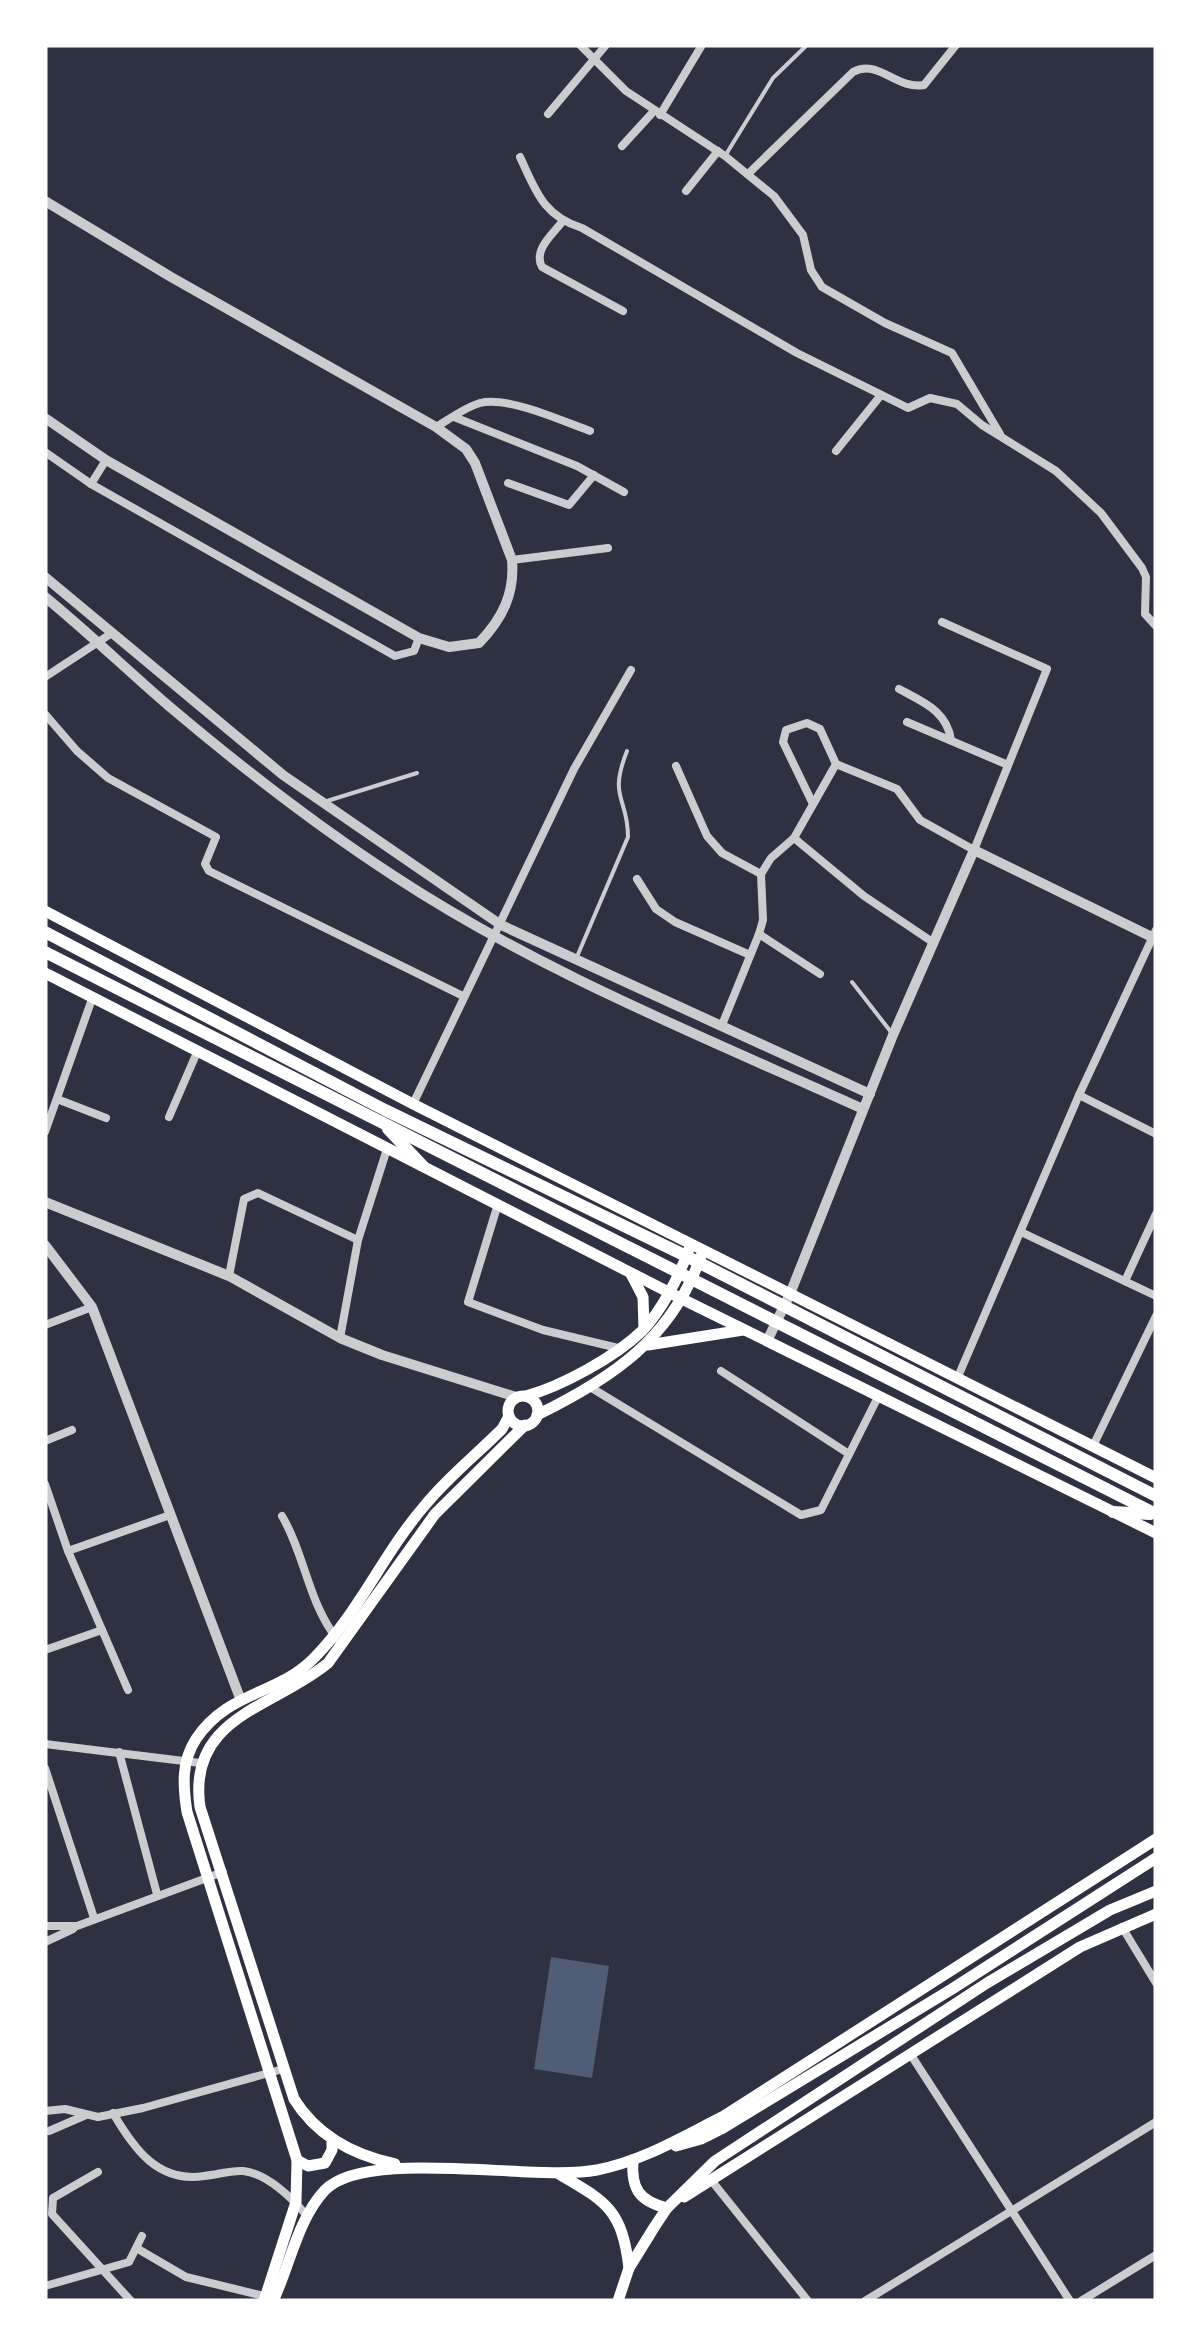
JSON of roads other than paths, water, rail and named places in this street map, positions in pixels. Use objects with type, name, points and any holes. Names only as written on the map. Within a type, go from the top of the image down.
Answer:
[{"type":"highway","points":[[45,932],[384,1110],[695,1254],[888,1351],[1156,1496]]},
{"type":"highway","points":[[45,952],[1156,1514]]},
{"type":"highway","points":[[383,1123],[423,1166]]},
{"type":"highway","points":[[1113,1512],[1156,1514]]},
{"type":"main road","points":[[45,911],[695,1254],[684,1277],[644,1328],[567,1380],[521,1397],[509,1406],[510,1416],[525,1426]]},
{"type":"main road","points":[[45,974],[682,1299],[1156,1533]]},
{"type":"main road","points":[[629,1270],[643,1297],[644,1328]]},
{"type":"main road","points":[[269,2299],[296,2202],[297,2160],[223,1872],[200,1806],[200,1763],[213,1740],[245,1712],[312,1677],[430,1508],[537,1415],[590,1387],[661,1331],[682,1299],[684,1277]]},
{"type":"main road","points":[[644,1346],[747,1330]]},
{"type":"main road","points":[[888,1351],[957,1379],[1156,1478]]},
{"type":"main road","points":[[521,1397],[536,1403],[537,1415]]},
{"type":"main road","points":[[460,1481],[510,1416]]},
{"type":"main road","points":[[339,1641],[297,1672],[240,1698],[207,1725],[185,1761],[183,1786],[206,1877],[276,2071],[318,2130],[375,2160],[404,2166],[558,2173],[593,2170],[633,2160],[724,2116],[1156,1839]]},
{"type":"main road","points":[[662,2148],[700,2140],[723,2128],[952,1989],[1156,1858]]},
{"type":"main road","points":[[1084,1886],[1093,1898]]},
{"type":"main road","points":[[618,2301],[629,2268],[667,2208],[707,2175],[986,1983],[1110,1910],[1156,1891]]},
{"type":"main road","points":[[707,2175],[912,2055],[1080,1947],[1156,1914]]},
{"type":"main road","points":[[986,1983],[1000,1999]]},
{"type":"main road","points":[[294,2141],[304,2132],[318,2130]]},
{"type":"main road","points":[[297,2160],[308,2166],[326,2163],[332,2140]]},
{"type":"main road","points":[[633,2160],[632,2184],[640,2196],[667,2208]]},
{"type":"main road","points":[[269,2299],[307,2216],[326,2188],[366,2173],[404,2166]]},
{"type":"main road","points":[[558,2173],[597,2196],[615,2216],[625,2236],[629,2268]]},
{"type":"street","points":[[580,45],[626,91],[722,153],[774,196],[802,235],[810,270],[822,287],[952,353],[1002,437]]},
{"type":"street","points":[[548,114],[606,45]]},
{"type":"street","points":[[622,146],[657,113],[702,45]]},
{"type":"street","points":[[748,174],[860,67],[872,67],[904,85],[924,84],[956,45]]},
{"type":"street","points":[[686,191],[722,153]]},
{"type":"street","points":[[520,157],[545,206],[562,222],[582,228],[797,353],[908,408],[930,398],[957,404],[1056,471],[1101,513],[1142,568],[1146,577],[1144,614],[1156,626]]},
{"type":"street","points":[[45,201],[436,427],[466,449],[512,560],[513,576],[505,609],[479,643],[449,647],[420,638],[106,460],[45,418]]},
{"type":"street","points":[[562,222],[540,250],[538,260],[542,267],[623,311]]},
{"type":"street","points":[[836,451],[880,395]]},
{"type":"street","points":[[436,427],[483,402],[509,404],[590,430]]},
{"type":"street","points":[[454,417],[594,475],[624,492]]},
{"type":"street","points":[[45,452],[90,484],[395,656],[414,652],[420,638]]},
{"type":"street","points":[[90,484],[106,460]]},
{"type":"street","points":[[508,483],[568,505],[594,475]]},
{"type":"street","points":[[512,560],[608,548]]},
{"type":"street","points":[[45,577],[282,775],[502,926],[870,1094]]},
{"type":"street","points":[[45,597],[170,706],[290,802],[394,876],[495,938],[567,975],[863,1108]]},
{"type":"street","points":[[768,1339],[1046,669],[942,622]]},
{"type":"street","points":[[45,677],[112,632]]},
{"type":"street","points":[[413,1104],[502,926],[574,768],[631,670]]},
{"type":"street","points":[[898,689],[929,706],[949,724],[951,740]]},
{"type":"street","points":[[45,714],[77,751],[108,778],[216,837],[206,868],[464,996]]},
{"type":"street","points":[[907,722],[1008,765]]},
{"type":"street","points":[[812,802],[783,736],[786,730],[807,723],[820,729],[836,764],[897,790],[920,820],[1155,936],[1079,1095],[957,1379]]},
{"type":"street","points":[[722,1025],[760,934],[761,874],[771,858],[794,838],[836,764]]},
{"type":"street","points":[[676,766],[708,836],[722,854],[761,874]]},
{"type":"street","points":[[794,838],[864,896],[934,943]]},
{"type":"street","points":[[637,879],[656,909],[675,922],[750,955]]},
{"type":"street","points":[[760,934],[820,974]]},
{"type":"street","points":[[45,1132],[92,999]]},
{"type":"street","points":[[169,1117],[198,1050]]},
{"type":"street","points":[[1079,1095],[1156,1134]]},
{"type":"street","points":[[57,1099],[106,1118]]},
{"type":"street","points":[[340,1338],[358,1240],[387,1149]]},
{"type":"street","points":[[229,1276],[244,1198],[250,1194],[258,1193],[358,1240]]},
{"type":"street","points":[[498,1204],[468,1302],[543,1330],[618,1348]]},
{"type":"street","points":[[45,1205],[62,1208],[229,1276],[340,1338],[382,1355],[521,1397]]},
{"type":"street","points":[[1126,1281],[1156,1214]]},
{"type":"street","points":[[1020,1232],[1156,1296]]},
{"type":"street","points":[[47,1251],[92,1307],[240,1698]]},
{"type":"street","points":[[45,1325],[92,1307]]},
{"type":"street","points":[[1093,1446],[1156,1316]]},
{"type":"street","points":[[722,1371],[849,1454]]},
{"type":"street","points":[[590,1387],[801,1515],[822,1510],[879,1395]]},
{"type":"street","points":[[45,1440],[72,1430]]},
{"type":"street","points":[[45,1484],[68,1551],[128,1690]]},
{"type":"street","points":[[68,1551],[170,1515]]},
{"type":"street","points":[[282,1516],[305,1580],[339,1641]]},
{"type":"street","points":[[45,1650],[102,1630]]},
{"type":"street","points":[[45,1744],[200,1763]]},
{"type":"street","points":[[119,1752],[157,1894]]},
{"type":"street","points":[[45,1768],[94,1918]]},
{"type":"street","points":[[45,1942],[94,1918],[223,1872]]},
{"type":"street","points":[[45,1926],[77,1926]]},
{"type":"street","points":[[1122,1927],[1156,1984]]},
{"type":"street","points":[[912,2055],[1070,2301]]},
{"type":"street","points":[[45,2111],[113,2114],[276,2071]]},
{"type":"street","points":[[113,2114],[138,2152],[168,2174],[200,2177],[251,2172],[296,2202],[307,2216]]},
{"type":"street","points":[[49,2131],[86,2115]]},
{"type":"street","points":[[865,2301],[1156,2122]]},
{"type":"street","points":[[98,2172],[53,2198],[50,2207],[52,2214],[106,2269],[131,2301]]},
{"type":"street","points":[[707,2175],[808,2301]]},
{"type":"street","points":[[45,2286],[130,2262],[142,2236]]},
{"type":"street","points":[[138,2249],[186,2277],[269,2299]]},
{"type":"street","points":[[1081,2301],[1156,2256]]},
{"type":"lane","points":[[722,153],[773,78],[807,45]]},
{"type":"lane","points":[[576,959],[628,837],[617,776],[627,751]]},
{"type":"lane","points":[[322,802],[417,772]]},
{"type":"lane","points":[[852,982],[894,1035]]},
{"type":"water","points":[[551,1957],[609,1966],[592,2078],[534,2069]]}]
